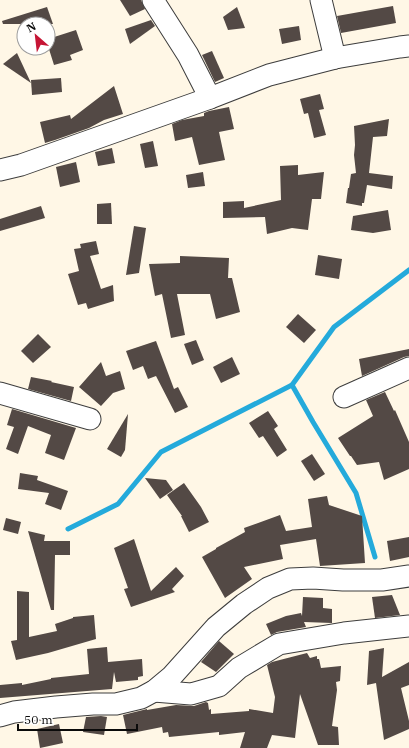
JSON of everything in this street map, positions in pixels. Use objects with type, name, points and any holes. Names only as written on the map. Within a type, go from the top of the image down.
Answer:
[{"type":"street","points":[[153,0],[188,54],[210,98]]},
{"type":"street","points":[[321,0],[335,58]]},
{"type":"street","points":[[0,170],[21,165],[210,98],[269,75],[335,58],[400,46],[409,46]]},
{"type":"street","points":[[344,397],[409,368]]},
{"type":"street","points":[[0,393],[90,419]]},
{"type":"street","points":[[0,716],[14,712],[56,707],[116,704],[141,698],[154,691],[172,676],[216,626],[244,604],[268,588],[290,580],[313,578],[382,580],[409,576]]},
{"type":"street","points":[[154,691],[191,694],[218,686],[239,668],[279,644],[344,633],[409,626]]},
{"type":"building","points":[[120,0],[141,0],[145,9],[130,16]]},
{"type":"building","points":[[393,6],[396,23],[341,33],[337,16]]},
{"type":"building","points":[[47,7],[50,16],[18,16]]},
{"type":"building","points":[[237,7],[245,28],[228,30],[223,17]]},
{"type":"building","points":[[16,17],[16,24],[3,24],[2,21]]},
{"type":"building","points":[[151,20],[155,26],[130,44],[125,29]]},
{"type":"building","points":[[299,26],[301,40],[282,44],[279,29]]},
{"type":"building","points":[[76,30],[83,50],[70,55],[72,60],[54,65],[51,56],[56,56],[56,36]]},
{"type":"building","points":[[212,51],[224,78],[215,82],[202,55]]},
{"type":"building","points":[[16,54],[31,83],[3,64]]},
{"type":"building","points":[[61,78],[62,92],[32,95],[31,80]]},
{"type":"building","points":[[114,86],[123,114],[104,120],[89,128],[45,143],[40,122],[70,115],[71,119]]},
{"type":"building","points":[[320,94],[324,109],[319,110],[326,135],[314,138],[308,113],[304,114],[300,99]]},
{"type":"building","points":[[229,107],[234,129],[219,132],[225,160],[199,165],[192,137],[175,141],[172,124],[182,120],[204,116],[204,113],[209,111]]},
{"type":"building","points":[[389,119],[387,136],[373,137],[369,173],[393,176],[392,189],[367,185],[364,203],[362,203],[362,206],[346,203],[351,174],[356,173],[354,155],[354,126]]},
{"type":"building","points":[[153,141],[158,166],[145,168],[140,144]]},
{"type":"building","points":[[112,148],[115,163],[98,166],[95,152]]},
{"type":"building","points":[[76,162],[80,182],[60,187],[56,167]]},
{"type":"building","points":[[298,165],[298,175],[324,172],[321,199],[312,199],[308,230],[292,228],[267,234],[265,217],[223,218],[223,202],[244,201],[244,208],[281,200],[280,166]]},
{"type":"building","points":[[203,172],[205,186],[188,188],[186,175]]},
{"type":"building","points":[[111,203],[112,224],[97,224],[97,204]]},
{"type":"building","points":[[41,206],[45,218],[0,231],[0,219]]},
{"type":"building","points":[[388,210],[391,230],[373,233],[351,230],[353,216]]},
{"type":"building","points":[[134,226],[146,228],[139,273],[126,275]]},
{"type":"building","points":[[96,241],[99,254],[90,256],[101,289],[113,285],[114,301],[88,309],[86,303],[78,305],[68,274],[79,271],[74,249],[81,248],[80,244]]},
{"type":"building","points":[[318,255],[342,259],[339,279],[315,275]]},
{"type":"building","points":[[180,256],[229,258],[228,278],[232,278],[240,312],[216,319],[210,294],[177,294],[185,335],[171,338],[162,294],[155,296],[149,264],[180,263]]},
{"type":"building","points":[[298,314],[316,330],[304,343],[286,327]]},
{"type":"building","points":[[38,334],[51,347],[33,363],[21,351]]},
{"type":"building","points":[[196,340],[204,360],[192,365],[184,344]]},
{"type":"building","points":[[156,341],[174,389],[178,387],[188,407],[175,413],[156,376],[148,379],[143,366],[133,370],[126,351]]},
{"type":"building","points":[[409,349],[409,356],[362,376],[359,359]]},
{"type":"building","points":[[232,357],[240,374],[221,383],[213,367]]},
{"type":"building","points":[[101,362],[106,376],[120,371],[125,389],[113,393],[101,406],[79,387]]},
{"type":"building","points":[[31,377],[74,387],[71,401],[28,389]]},
{"type":"building","points":[[385,392],[394,411],[395,410],[409,442],[409,469],[384,480],[379,462],[357,465],[338,438],[373,416],[366,400]]},
{"type":"building","points":[[12,409],[76,428],[64,460],[45,453],[51,435],[28,426],[18,454],[6,449],[14,427],[7,425]]},
{"type":"building","points":[[268,411],[278,426],[274,429],[287,450],[277,457],[263,436],[259,438],[249,423]]},
{"type":"building","points":[[128,414],[125,450],[121,457],[107,449]]},
{"type":"building","points":[[312,454],[325,474],[314,481],[301,461]]},
{"type":"building","points":[[20,473],[38,476],[37,480],[68,491],[61,510],[45,504],[49,493],[18,489]]},
{"type":"building","points":[[145,478],[166,480],[173,490],[160,499]]},
{"type":"building","points":[[184,483],[201,507],[209,522],[189,532],[182,516],[167,495]]},
{"type":"building","points":[[327,496],[329,505],[362,516],[365,563],[320,566],[316,539],[280,545],[283,559],[244,567],[252,579],[225,598],[202,557],[245,532],[244,528],[280,515],[286,531],[312,527],[308,499]]},
{"type":"building","points":[[6,518],[21,522],[18,534],[3,530]]},
{"type":"building","points":[[28,531],[45,535],[44,541],[70,541],[70,555],[55,555],[54,610],[51,610]]},
{"type":"building","points":[[409,537],[409,557],[390,561],[387,541]]},
{"type":"building","points":[[134,539],[151,591],[176,567],[184,576],[172,589],[175,592],[131,607],[124,589],[128,588],[114,548]]},
{"type":"building","points":[[17,591],[29,592],[29,637],[57,631],[55,624],[73,617],[94,615],[96,639],[48,653],[16,660],[11,641],[17,640]]},
{"type":"building","points":[[392,595],[400,615],[375,618],[372,597]]},
{"type":"building","points":[[303,597],[323,598],[323,608],[332,609],[332,623],[304,622],[306,627],[277,632],[271,635],[266,624],[286,616],[301,613],[302,616]]},
{"type":"building","points":[[219,641],[234,654],[216,672],[201,662]]},
{"type":"building","points":[[107,647],[108,662],[142,659],[143,676],[138,677],[138,680],[116,682],[114,672],[112,689],[0,698],[0,685],[22,683],[22,685],[51,678],[89,674],[87,649]]},
{"type":"building","points":[[384,648],[382,677],[409,662],[409,685],[401,688],[409,721],[409,729],[384,740],[376,683],[367,685],[369,651]]},
{"type":"building","points":[[307,653],[310,658],[317,656],[321,668],[341,666],[340,681],[336,682],[337,690],[332,726],[338,727],[339,745],[318,745],[300,694],[295,738],[272,735],[267,748],[240,748],[245,732],[219,735],[219,732],[169,737],[168,732],[163,733],[162,727],[127,734],[123,715],[147,709],[176,705],[194,706],[206,702],[208,703],[209,710],[211,709],[211,714],[249,711],[249,709],[273,713],[275,697],[267,665],[272,662]]},
{"type":"building","points":[[86,717],[107,717],[104,735],[83,732]]},
{"type":"building","points":[[59,724],[63,743],[40,748],[37,729]]},
{"type":"waterway","points":[[68,529],[118,504],[161,452],[292,385],[334,327],[409,270]]},
{"type":"waterway","points":[[292,385],[356,493],[375,557]]}]
